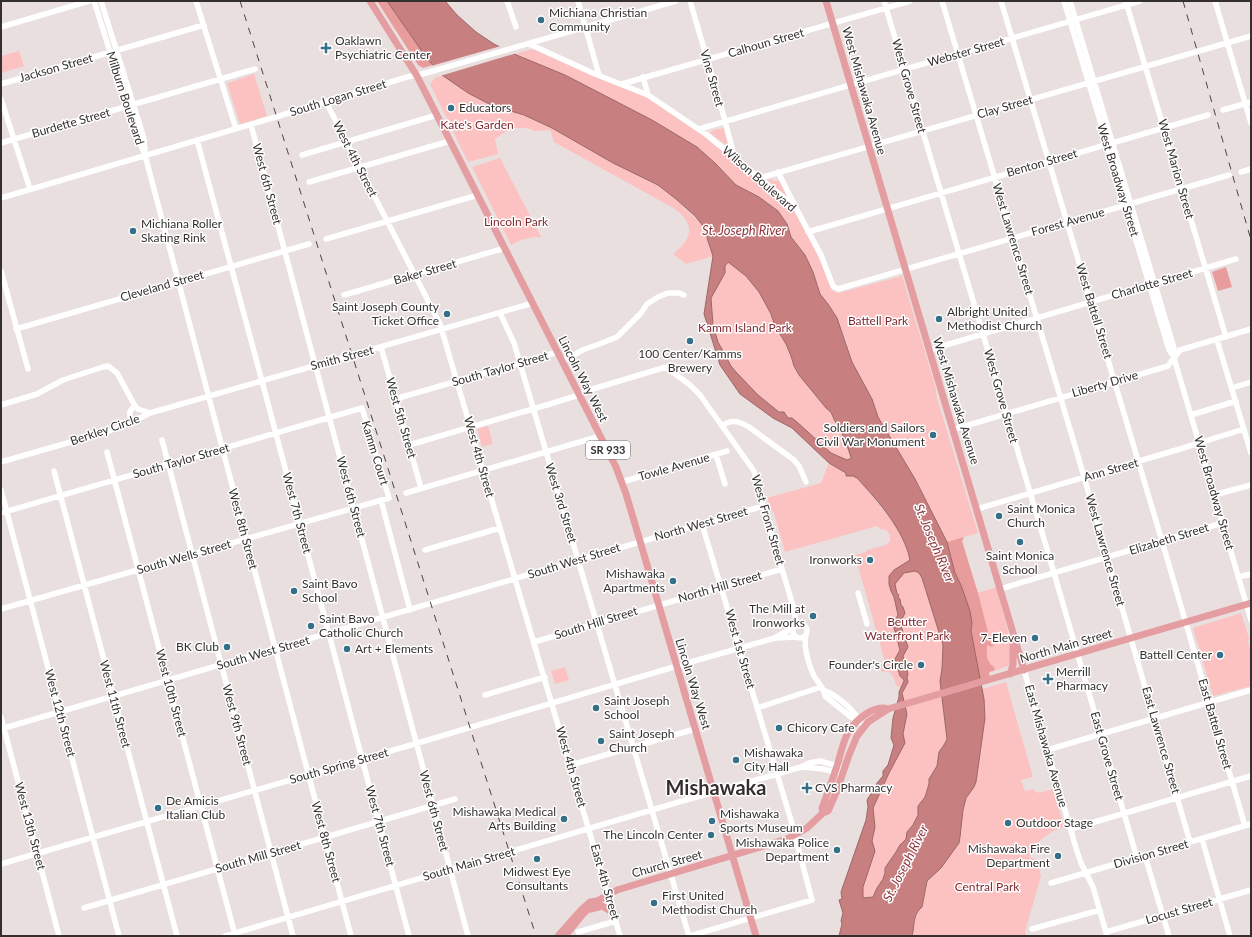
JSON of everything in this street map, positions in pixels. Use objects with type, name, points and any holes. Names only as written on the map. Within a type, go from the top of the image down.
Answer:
[{"type":"main road","name":"Lincoln Way West","points":[[370,1],[417,76],[616,467],[640,542],[713,792]]},
{"type":"main road","name":"West Mishawaka Avenue","points":[[826,1],[1024,670]]},
{"type":"main road","name":"North Main Street","points":[[795,836],[807,828],[823,813],[828,811],[844,771],[853,742],[864,726],[873,718],[890,708],[1249,604]]},
{"type":"main road","points":[[1010,674],[1013,664],[1013,635]]},
{"type":"main road","name":"North Main Street","points":[[823,813],[822,808],[845,738],[849,731],[858,720],[871,711],[890,708]]},
{"type":"main road","name":"SR 933","points":[[713,792],[756,936]]},
{"type":"main road","name":"Church Street","points":[[597,901],[608,894],[630,886],[795,836]]},
{"type":"main road","points":[[565,936],[597,901]]},
{"type":"main road","points":[[558,936],[581,910],[590,902],[597,901]]},
{"type":"main road","points":[[589,909],[602,906],[615,917]]},
{"type":"street","points":[[1,27],[90,1]]},
{"type":"street","name":"Milburn Boulevard","points":[[94,1],[136,134],[145,155]]},
{"type":"street","name":"Milburn Boulevard","points":[[101,1],[134,104],[144,139],[145,155]]},
{"type":"street","points":[[196,1],[236,129]]},
{"type":"street","points":[[507,1],[516,27]]},
{"type":"street","points":[[578,1],[600,75]]},
{"type":"street","name":"South Logan Street","points":[[1,198],[251,125],[408,77],[417,76],[676,1]]},
{"type":"street","name":"Vine Street","points":[[690,1],[734,156]]},
{"type":"street","name":"West Grove Street","points":[[884,1],[1077,654]]},
{"type":"street","name":"Calhoun Street","points":[[622,84],[910,1]]},
{"type":"street","name":"West Lawrence Street","points":[[942,1],[1131,638]]},
{"type":"street","name":"West Battell Street","points":[[1001,1],[1185,622]]},
{"type":"street","name":"West Broadway Street","points":[[1064,1],[1073,20]]},
{"type":"street","name":"West Broadway Street","points":[[1070,1],[1073,20],[1091,82],[1152,284],[1174,348],[1174,358],[1238,578],[1249,604],[1251,620]]},
{"type":"street","name":"Webster Street","points":[[699,129],[958,54],[1126,3],[1140,1]]},
{"type":"street","points":[[1215,1],[1227,42],[1248,103],[1251,123]]},
{"type":"street","name":"West Marion Street","points":[[1126,3],[1226,337]]},
{"type":"street","name":"Jackson Street","points":[[1,84],[204,25]]},
{"type":"street","name":"Clay Street","points":[[760,178],[1251,36]]},
{"type":"street","name":"Wilson Boulevard","points":[[529,44],[648,95],[699,129],[734,156],[796,208],[824,263],[833,286],[838,289]]},
{"type":"street","name":"Burdette Street","points":[[1,143],[255,69]]},
{"type":"street","points":[[643,77],[648,95]]},
{"type":"street","points":[[1,99],[30,189]]},
{"type":"street","name":"West 4th Street","points":[[326,102],[440,324],[589,829]]},
{"type":"street","points":[[1223,110],[1248,103]]},
{"type":"street","points":[[302,155],[437,115]]},
{"type":"street","name":"Benton Street","points":[[808,232],[1208,115]]},
{"type":"street","name":"West 6th Street","points":[[251,125],[468,936]]},
{"type":"street","name":"West 7th Street","points":[[197,140],[409,936]]},
{"type":"street","points":[[309,182],[450,141]]},
{"type":"street","name":"West 8th Street","points":[[145,155],[351,936]]},
{"type":"street","points":[[1241,172],[1251,169]]},
{"type":"street","points":[[778,172],[796,208]]},
{"type":"street","name":"Forest Avenue","points":[[838,289],[1230,175]]},
{"type":"street","points":[[326,239],[478,195]]},
{"type":"street","name":"Cleveland Street","points":[[16,329],[309,244]]},
{"type":"street","name":"Baker Street","points":[[344,295],[505,248]]},
{"type":"street","name":"Charlotte Street","points":[[929,350],[1236,260]]},
{"type":"street","points":[[1,272],[28,369]]},
{"type":"street","points":[[562,361],[585,349],[617,337],[641,313],[647,304],[658,297],[668,293],[680,293],[684,295]]},
{"type":"street","name":"Smith Street","points":[[150,413],[533,303]]},
{"type":"street","name":"West 3rd Street","points":[[500,313],[514,344],[520,363],[689,936]]},
{"type":"street","name":"Liberty Drive","points":[[952,430],[1168,366],[1180,350],[1251,329]]},
{"type":"street","points":[[1218,340],[1247,432],[1251,453]]},
{"type":"street","name":"West 5th Street","points":[[381,347],[422,488]]},
{"type":"street","name":"South Taylor Street","points":[[395,399],[558,352]]},
{"type":"street","name":"Berkley Circle","points":[[1,405],[37,394],[62,380],[108,366],[117,373],[135,406],[138,409],[150,413]]},
{"type":"street","name":"West Front Street","points":[[579,395],[586,391],[666,367],[695,390],[754,471],[794,609],[796,624],[794,627]]},
{"type":"street","points":[[1232,388],[1251,382]]},
{"type":"street","points":[[409,445],[579,395]]},
{"type":"street","points":[[1191,415],[1236,401]]},
{"type":"street","points":[[132,422],[129,415],[130,411],[135,406]]},
{"type":"street","name":"South Taylor Street","points":[[4,512],[362,408]]},
{"type":"street","name":"Kamm Court","points":[[362,408],[389,498]]},
{"type":"street","name":"Berkley Circle","points":[[1,462],[109,431],[150,413]]},
{"type":"street","points":[[722,426],[731,421],[743,423],[750,427],[794,460],[799,466],[806,482]]},
{"type":"street","name":"Ann Street","points":[[977,509],[1199,443],[1247,432]]},
{"type":"street","points":[[406,493],[600,436]]},
{"type":"street","name":"West 9th Street","points":[[162,440],[294,936]]},
{"type":"street","name":"Towle Avenue","points":[[622,482],[727,451]]},
{"type":"street","name":"West 10th Street","points":[[107,452],[235,935]]},
{"type":"street","points":[[716,455],[725,484]]},
{"type":"street","name":"West 11th Street","points":[[54,471],[177,936]]},
{"type":"street","points":[[1214,495],[1251,484]]},
{"type":"street","name":"West 12th Street","points":[[1,490],[4,512],[30,601],[119,936]]},
{"type":"street","name":"South Wells Street","points":[[1,609],[389,498]]},
{"type":"street","points":[[381,500],[410,610]]},
{"type":"street","name":"North West Street","points":[[640,542],[763,506]]},
{"type":"street","name":"Elizabeth Street","points":[[1000,589],[1222,523]]},
{"type":"street","name":"West 1st Street","points":[[702,524],[777,774],[812,900],[750,918]]},
{"type":"street","points":[[425,550],[500,528]]},
{"type":"street","name":"South West Street","points":[[3,729],[222,666],[640,542]]},
{"type":"street","name":"North Hill Street","points":[[658,605],[782,569]]},
{"type":"street","points":[[1238,578],[1251,574]]},
{"type":"street","points":[[858,593],[867,624]]},
{"type":"street","name":"South Hill Street","points":[[534,642],[658,605]]},
{"type":"street","name":"West Front Street","points":[[794,609],[802,624]]},
{"type":"street","name":"East Battell Street","points":[[1185,622],[1245,826]]},
{"type":"street","points":[[776,638],[781,633],[790,630],[798,624],[802,624],[807,628],[806,652]]},
{"type":"street","points":[[794,627],[793,631],[806,652],[814,675],[823,689],[825,696],[864,726]]},
{"type":"street","points":[[776,638],[802,638],[806,635]]},
{"type":"street","name":"South Spring Street","points":[[1,864],[776,638]]},
{"type":"street","name":"East Lawrence Street","points":[[1131,638],[1190,842]]},
{"type":"street","name":"East Grove Street","points":[[1077,654],[1137,858]]},
{"type":"street","name":"East Mishawaka Avenue","points":[[1024,670],[1070,829],[1080,860],[1092,884],[1107,934]]},
{"type":"street","points":[[485,695],[545,677]]},
{"type":"street","points":[[757,708],[823,689]]},
{"type":"street","points":[[1047,750],[1251,690]]},
{"type":"street","name":"West 13th Street","points":[[1,717],[59,936]]},
{"type":"street","points":[[570,765],[695,728]]},
{"type":"street","points":[[713,792],[801,767],[836,769],[844,771]]},
{"type":"street","points":[[1070,829],[1251,776]]},
{"type":"street","name":"South Main Street","points":[[224,936],[235,935],[289,917],[713,792]]},
{"type":"street","name":"South Mill Street","points":[[84,908],[455,798]]},
{"type":"street","name":"Division Street","points":[[1051,883],[1251,824]]},
{"type":"street","name":"East 4th Street","points":[[589,829],[620,936]]},
{"type":"street","points":[[1202,839],[1230,936]]},
{"type":"street","points":[[1145,856],[1169,936]]},
{"type":"street","name":"Locust Street","points":[[1107,934],[1251,890]]},
{"type":"street","points":[[1032,928],[1100,910]]},
{"type":"street","points":[[578,932],[615,917]]},
{"type":"street","points":[[689,936],[750,918]]},
{"type":"green space","name":"Battell Park","points":[[533,49],[646,97],[695,129],[775,193],[793,209],[821,262],[832,291],[839,293],[902,276],[978,533],[964,537],[962,541],[977,593],[997,587],[1008,631],[1007,636],[1011,651],[1010,665],[989,673],[947,542],[915,479],[878,417],[872,399],[852,362],[846,340],[828,304],[820,294],[813,272],[805,255],[791,237],[787,224],[778,211],[759,197],[736,185],[697,147],[652,120],[565,75],[514,54]]},
{"type":"green space","points":[[19,51],[24,66],[1,73],[1,56]]},
{"type":"green space","points":[[254,74],[267,116],[240,124],[227,83]]},
{"type":"green space","name":"Kate's Garden","points":[[442,75],[468,93],[491,105],[524,115],[552,128],[613,163],[658,185],[676,199],[708,231],[707,238],[713,256],[686,264],[673,254],[688,237],[689,226],[682,215],[675,209],[554,142],[550,130],[535,131],[527,128],[511,128],[495,139],[498,154],[468,162],[430,84],[436,77]]},
{"type":"green space","points":[[724,128],[729,147],[710,133],[713,130]]},
{"type":"green space","name":"Lincoln Park","points":[[500,158],[541,237],[525,239],[511,245],[472,167]]},
{"type":"green space","points":[[770,179],[774,181],[780,180],[788,197],[768,181]]},
{"type":"green space","name":"Kamm Island Park","points":[[728,262],[746,276],[759,292],[771,314],[775,326],[786,344],[799,375],[832,414],[844,438],[851,457],[850,459],[847,460],[831,453],[788,418],[784,412],[779,411],[772,406],[746,383],[730,363],[717,339],[711,301]]},
{"type":"green space","points":[[488,426],[493,444],[482,447],[477,429]]},
{"type":"green space","name":"Beutter Waterfront Park","points":[[829,463],[857,478],[895,525],[908,552],[910,560],[922,578],[943,645],[940,681],[947,739],[939,752],[937,766],[929,779],[925,797],[918,806],[918,815],[913,825],[907,832],[906,839],[900,845],[885,868],[883,879],[873,897],[863,898],[863,887],[875,851],[872,841],[875,827],[873,808],[905,743],[903,734],[907,714],[902,697],[903,689],[896,685],[891,673],[881,671],[881,665],[885,662],[855,555],[886,545],[890,541],[890,535],[886,530],[880,529],[877,526],[785,552],[774,513],[771,510],[767,498],[821,483]]},
{"type":"green space","points":[[1241,613],[1249,638],[1248,641],[1251,652],[1251,686],[1213,696],[1193,628]]},
{"type":"green space","points":[[565,667],[569,680],[555,684],[551,671]]},
{"type":"green space","name":"Central Park","points":[[1006,682],[1033,777],[1021,780],[1025,791],[1034,789],[1035,792],[1038,791],[1039,793],[1053,789],[1064,827],[1048,834],[1043,838],[1035,846],[1029,857],[1037,860],[1041,876],[1025,932],[1027,936],[912,936],[915,917],[922,907],[927,881],[941,868],[960,837],[966,798],[974,787],[985,718],[982,689]]},
{"type":"shaded area","points":[[377,1],[387,1],[433,65],[423,68],[418,65]]},
{"type":"shaded area","points":[[1226,267],[1232,287],[1218,291],[1212,272]]},
{"type":"shaded area","points":[[964,537],[962,541],[978,593],[991,644],[994,645],[992,647],[987,645],[987,658],[995,670],[989,672],[990,679],[980,682],[971,631],[972,623],[961,585],[955,573],[947,542]]},
{"type":"water","name":"St. Joseph River","points":[[387,1],[445,1],[457,15],[476,32],[494,44],[565,75],[652,120],[697,147],[736,185],[759,197],[778,211],[787,224],[791,237],[805,255],[813,272],[820,294],[837,318],[852,362],[872,399],[878,417],[915,479],[947,542],[955,573],[970,611],[972,623],[971,631],[984,699],[985,718],[976,782],[966,798],[959,843],[941,868],[927,881],[922,907],[915,917],[912,936],[839,936],[843,913],[839,900],[842,899],[841,892],[866,820],[868,807],[867,800],[883,776],[883,771],[888,765],[894,745],[891,738],[893,718],[899,692],[904,681],[900,676],[895,659],[900,650],[893,624],[898,615],[889,584],[889,576],[894,570],[910,560],[907,549],[896,527],[889,516],[857,478],[853,476],[846,476],[846,473],[829,463],[792,428],[773,418],[740,394],[720,365],[704,314],[713,256],[707,238],[708,231],[704,232],[703,226],[695,216],[658,185],[613,163],[552,128],[524,115],[491,105],[468,93],[442,75],[428,60]],"holes":[[[728,262],[746,276],[759,292],[771,314],[775,326],[786,344],[799,375],[832,414],[844,438],[851,457],[850,459],[847,460],[831,453],[792,418],[788,418],[784,412],[779,412],[758,395],[731,366],[718,342],[713,325],[711,298],[725,273],[725,266]],[[915,571],[919,573],[922,578],[943,645],[940,681],[947,739],[939,752],[937,766],[929,779],[925,797],[918,806],[918,815],[913,825],[907,832],[906,839],[900,845],[885,868],[883,879],[873,897],[863,898],[863,887],[875,851],[872,841],[875,827],[873,808],[905,743],[903,734],[907,714],[902,693],[908,682],[908,674],[903,656],[908,647],[900,623],[905,613],[898,597],[899,595],[897,594],[895,584],[904,573]]]},
{"type":"pier","points":[[501,46],[517,53],[440,76],[431,66]]},
{"type":"railway","points":[[240,1],[536,936]]},
{"type":"railway","points":[[1183,1],[1251,240]]},
{"type":"place","name":"Michiana Christian Community","points":[[541,20]]},
{"type":"place","name":"Oaklawn Psychiatric Center","points":[[326,48]]},
{"type":"place","name":"Educators","points":[[451,108]]},
{"type":"place","name":"Michiana Roller Skating Rink","points":[[133,231]]},
{"type":"place","name":"Saint Joseph County Ticket Office","points":[[447,314]]},
{"type":"place","name":"Albright United Methodist Church","points":[[939,319]]},
{"type":"place","name":"100 Center/Kamms Brewery","points":[[690,341]]},
{"type":"place","name":"Soldiers and Sailors Civil War Monument","points":[[933,435]]},
{"type":"place","name":"Saint Monica Church","points":[[999,516]]},
{"type":"place","name":"Saint Monica School","points":[[1020,542]]},
{"type":"place","name":"Ironworks","points":[[870,560]]},
{"type":"place","name":"Mishawaka Apartments","points":[[673,581]]},
{"type":"place","name":"Saint Bavo School","points":[[294,591]]},
{"type":"place","name":"The Mill at Ironworks","points":[[813,616]]},
{"type":"place","name":"Saint Bavo Catholic Church","points":[[311,626]]},
{"type":"place","name":"7-Eleven","points":[[1035,638]]},
{"type":"place","name":"BK Club","points":[[227,647]]},
{"type":"place","name":"Art + Elements","points":[[347,649]]},
{"type":"place","name":"Battell Center","points":[[1220,655]]},
{"type":"place","name":"Founder's Circle","points":[[921,665]]},
{"type":"place","name":"Merrill Pharmacy","points":[[1048,679]]},
{"type":"place","name":"Saint Joseph School","points":[[596,708]]},
{"type":"place","name":"Chicory Cafe","points":[[779,728]]},
{"type":"place","name":"Saint Joseph Church","points":[[601,741]]},
{"type":"place","name":"Mishawaka City Hall","points":[[736,760]]},
{"type":"place","name":"CVS Pharmacy","points":[[807,788]]},
{"type":"place","name":"De Amicis Italian Club","points":[[158,808]]},
{"type":"place","name":"Mishawaka Medical Arts Building","points":[[564,819]]},
{"type":"place","name":"Mishawaka Sports Museum","points":[[712,821]]},
{"type":"place","name":"Outdoor Stage","points":[[1008,823]]},
{"type":"place","name":"The Lincoln Center","points":[[711,835]]},
{"type":"place","name":"Mishawaka Police Department","points":[[837,850]]},
{"type":"place","name":"Mishawaka Fire Department","points":[[1058,856]]},
{"type":"place","name":"Midwest Eye Consultants","points":[[537,859]]},
{"type":"place","name":"First United Methodist Church","points":[[654,903]]},
{"type":"district","name":"Mishawaka","points":[[716,788]]}]
